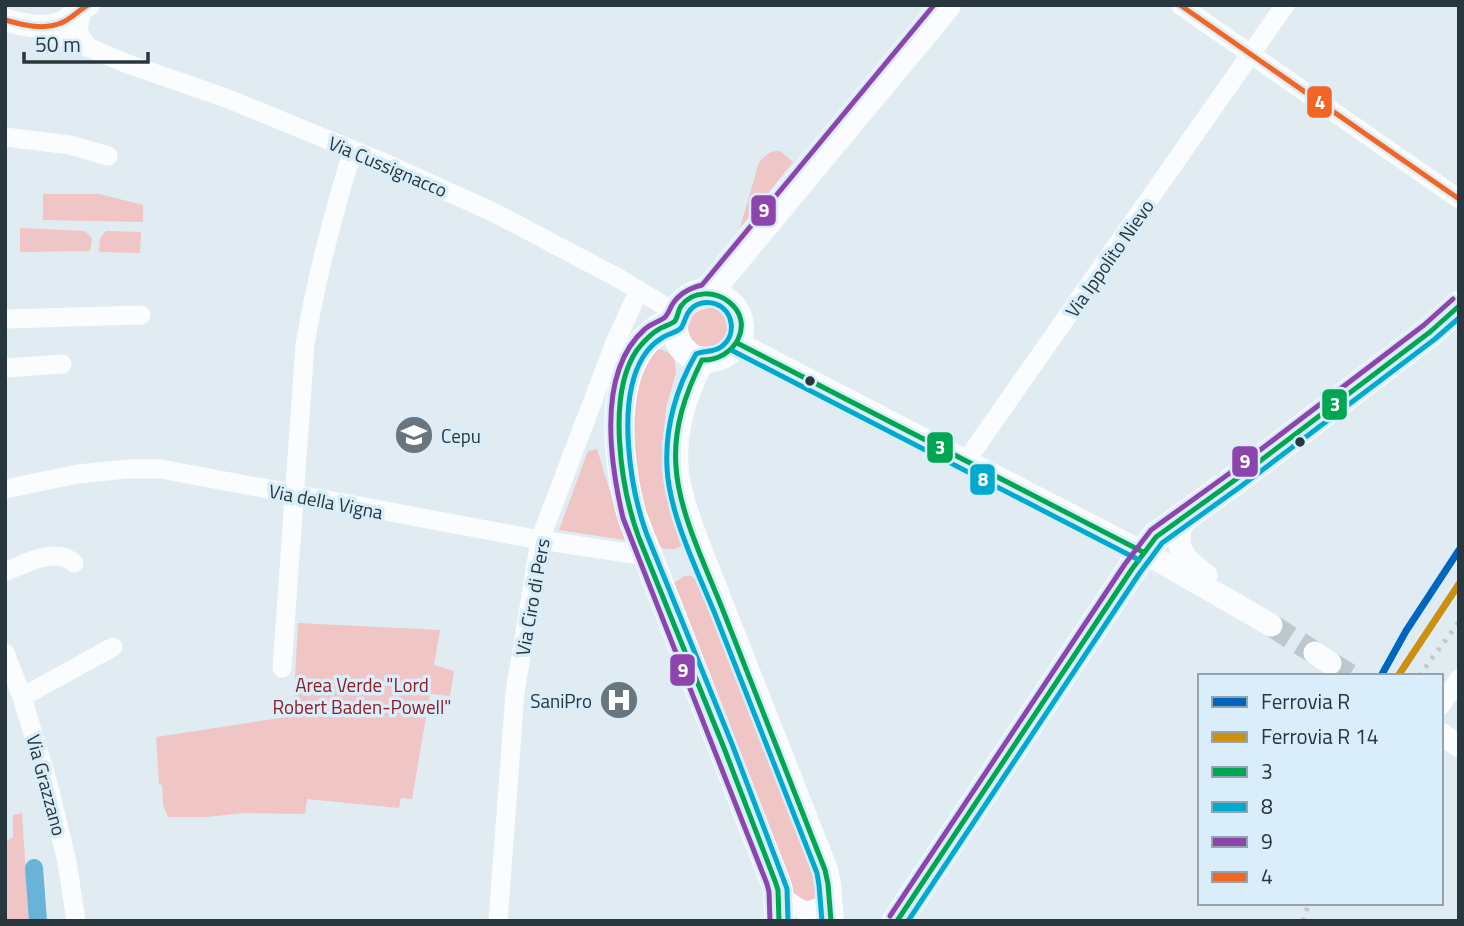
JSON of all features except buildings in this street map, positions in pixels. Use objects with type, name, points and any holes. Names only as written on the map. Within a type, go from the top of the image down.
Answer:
[{"type":"main road","points":[[707,293],[946,5]]},
{"type":"main road","points":[[707,293],[723,297],[734,306],[740,324],[737,343],[732,349],[722,357],[702,360],[691,356],[679,346],[674,333],[675,318],[688,299],[707,293]]},
{"type":"main road","points":[[897,921],[1143,552],[1156,537],[1430,332],[1459,306]]},
{"type":"main road","points":[[675,318],[644,341],[626,372],[622,388],[621,452],[625,491],[647,556],[778,890],[779,921]]},
{"type":"main road","points":[[702,360],[692,379],[677,430],[675,460],[678,483],[696,542],[825,870],[830,910]]},
{"type":"street","points":[[1180,5],[1459,200]]},
{"type":"street","name":"Via Ippolito Nievo","points":[[966,461],[1284,5]]},
{"type":"street","points":[[5,6],[47,17],[68,14],[85,7]]},
{"type":"street","points":[[5,20],[33,26],[55,25],[85,7]]},
{"type":"street","points":[[85,7],[78,28],[88,47]]},
{"type":"street","name":"Via Cussignacco","points":[[33,26],[125,63],[226,98],[353,150],[495,213],[639,290],[675,318]]},
{"type":"street","points":[[5,137],[69,145],[108,156]]},
{"type":"street","points":[[282,668],[305,345],[324,253],[353,150]]},
{"type":"street","name":"Via Ciro di Pers","points":[[498,921],[515,693],[540,540],[614,345],[639,290]]},
{"type":"street","points":[[5,319],[141,315]]},
{"type":"street","points":[[737,343],[1143,552],[1264,620],[1250,605],[1186,559],[1178,537],[1185,517]]},
{"type":"street","points":[[5,368],[62,364]]},
{"type":"street","name":"Via della Vigna","points":[[5,489],[78,474],[161,469],[540,540],[647,556]]},
{"type":"street","points":[[5,572],[50,556],[64,557],[74,563]]},
{"type":"street","points":[[22,697],[113,647]]},
{"type":"street","name":"Via Grazzano","points":[[5,653],[22,697],[48,783],[67,862],[76,921]]},
{"type":"street","points":[[1443,702],[1459,679]]},
{"type":"street","points":[[1443,735],[1459,746]]},
{"type":"street","points":[[778,890],[785,899],[806,911],[822,906],[830,910]]},
{"type":"green space","points":[[775,151],[780,151],[793,162],[740,228],[759,162]]},
{"type":"green space","points":[[43,194],[99,194],[143,205],[143,222],[43,220]]},
{"type":"green space","points":[[20,228],[85,231],[92,238],[90,251],[20,252]]},
{"type":"green space","points":[[106,231],[141,232],[140,253],[99,252],[100,238]]},
{"type":"green space","points":[[713,305],[725,315],[727,332],[720,343],[703,348],[690,341],[685,320],[688,313]]},
{"type":"green space","points":[[658,348],[671,354],[676,372],[666,409],[664,432],[683,544],[674,549],[664,549],[656,544],[644,521],[628,406],[644,353]]},
{"type":"green space","points":[[597,449],[625,540],[559,530],[588,451]]},
{"type":"green space","points":[[685,576],[691,576],[698,581],[813,874],[817,893],[809,901],[803,903],[790,892],[672,589],[675,582]]},
{"type":"green space","name":"Area Verde \"Lord Robert Baden-Powell\"","points":[[298,623],[440,630],[434,665],[454,671],[450,696],[430,694],[412,799],[401,798],[399,808],[307,799],[305,814],[245,813],[168,817],[163,805],[162,785],[159,784],[156,737],[293,716]]},
{"type":"green space","points":[[22,813],[29,921],[5,921],[5,842],[13,837],[13,815]]},
{"type":"waterway","points":[[34,868],[38,921]]},
{"type":"tunnel","points":[[1271,625],[1315,653]]},
{"type":"tunnel","points":[[1330,663],[1348,674]]},
{"type":"railway","points":[[1420,674],[1459,622]]},
{"type":"railway","points":[[1303,921],[1308,905]]},
{"type":"rail line","name":"R","points":[[1382,674],[1406,631],[1459,550]]},
{"type":"transit line","name":"4","points":[[5,20],[41,27],[56,25],[88,5]]},
{"type":"transit line","name":"9","points":[[770,921],[767,884],[623,518],[611,445],[613,393],[619,369],[629,347],[647,327],[665,317],[681,294],[702,285],[934,5]]},
{"type":"transit line","name":"4","points":[[1180,5],[1459,199]]},
{"type":"transit line","name":"3","points":[[779,921],[775,881],[639,538],[622,469],[619,416],[627,369],[637,350],[648,338],[675,321],[686,301],[704,294],[711,294],[729,302],[741,320],[741,330],[732,348],[714,359],[702,360],[690,386],[676,439],[678,485],[695,541],[825,870],[831,921]]},
{"type":"transit line","name":"9","points":[[890,916],[1125,564],[1151,530],[1424,325],[1453,299]]},
{"type":"transit line","name":"8","points":[[788,921],[787,889],[732,744],[647,535],[631,470],[628,421],[635,375],[643,357],[652,346],[681,328],[690,310],[704,303],[716,304],[727,312],[731,324],[730,337],[721,347],[696,354],[683,381],[670,423],[667,452],[669,485],[685,542],[817,873],[822,921]]},
{"type":"transit line","name":"3","points":[[897,921],[1156,537],[1430,332],[1459,306]]},
{"type":"transit line","name":"8","points":[[908,921],[1162,543],[1240,487],[1459,318]]},
{"type":"transit line","name":"3","points":[[737,343],[1143,552]]},
{"type":"transit line","name":"8","points":[[733,351],[1139,560]]},
{"type":"transit line","points":[[1399,674],[1459,584]]},
{"type":"place","name":"Cepu","points":[[414,435]]},
{"type":"place","name":"SaniPro","points":[[619,700]]}]
